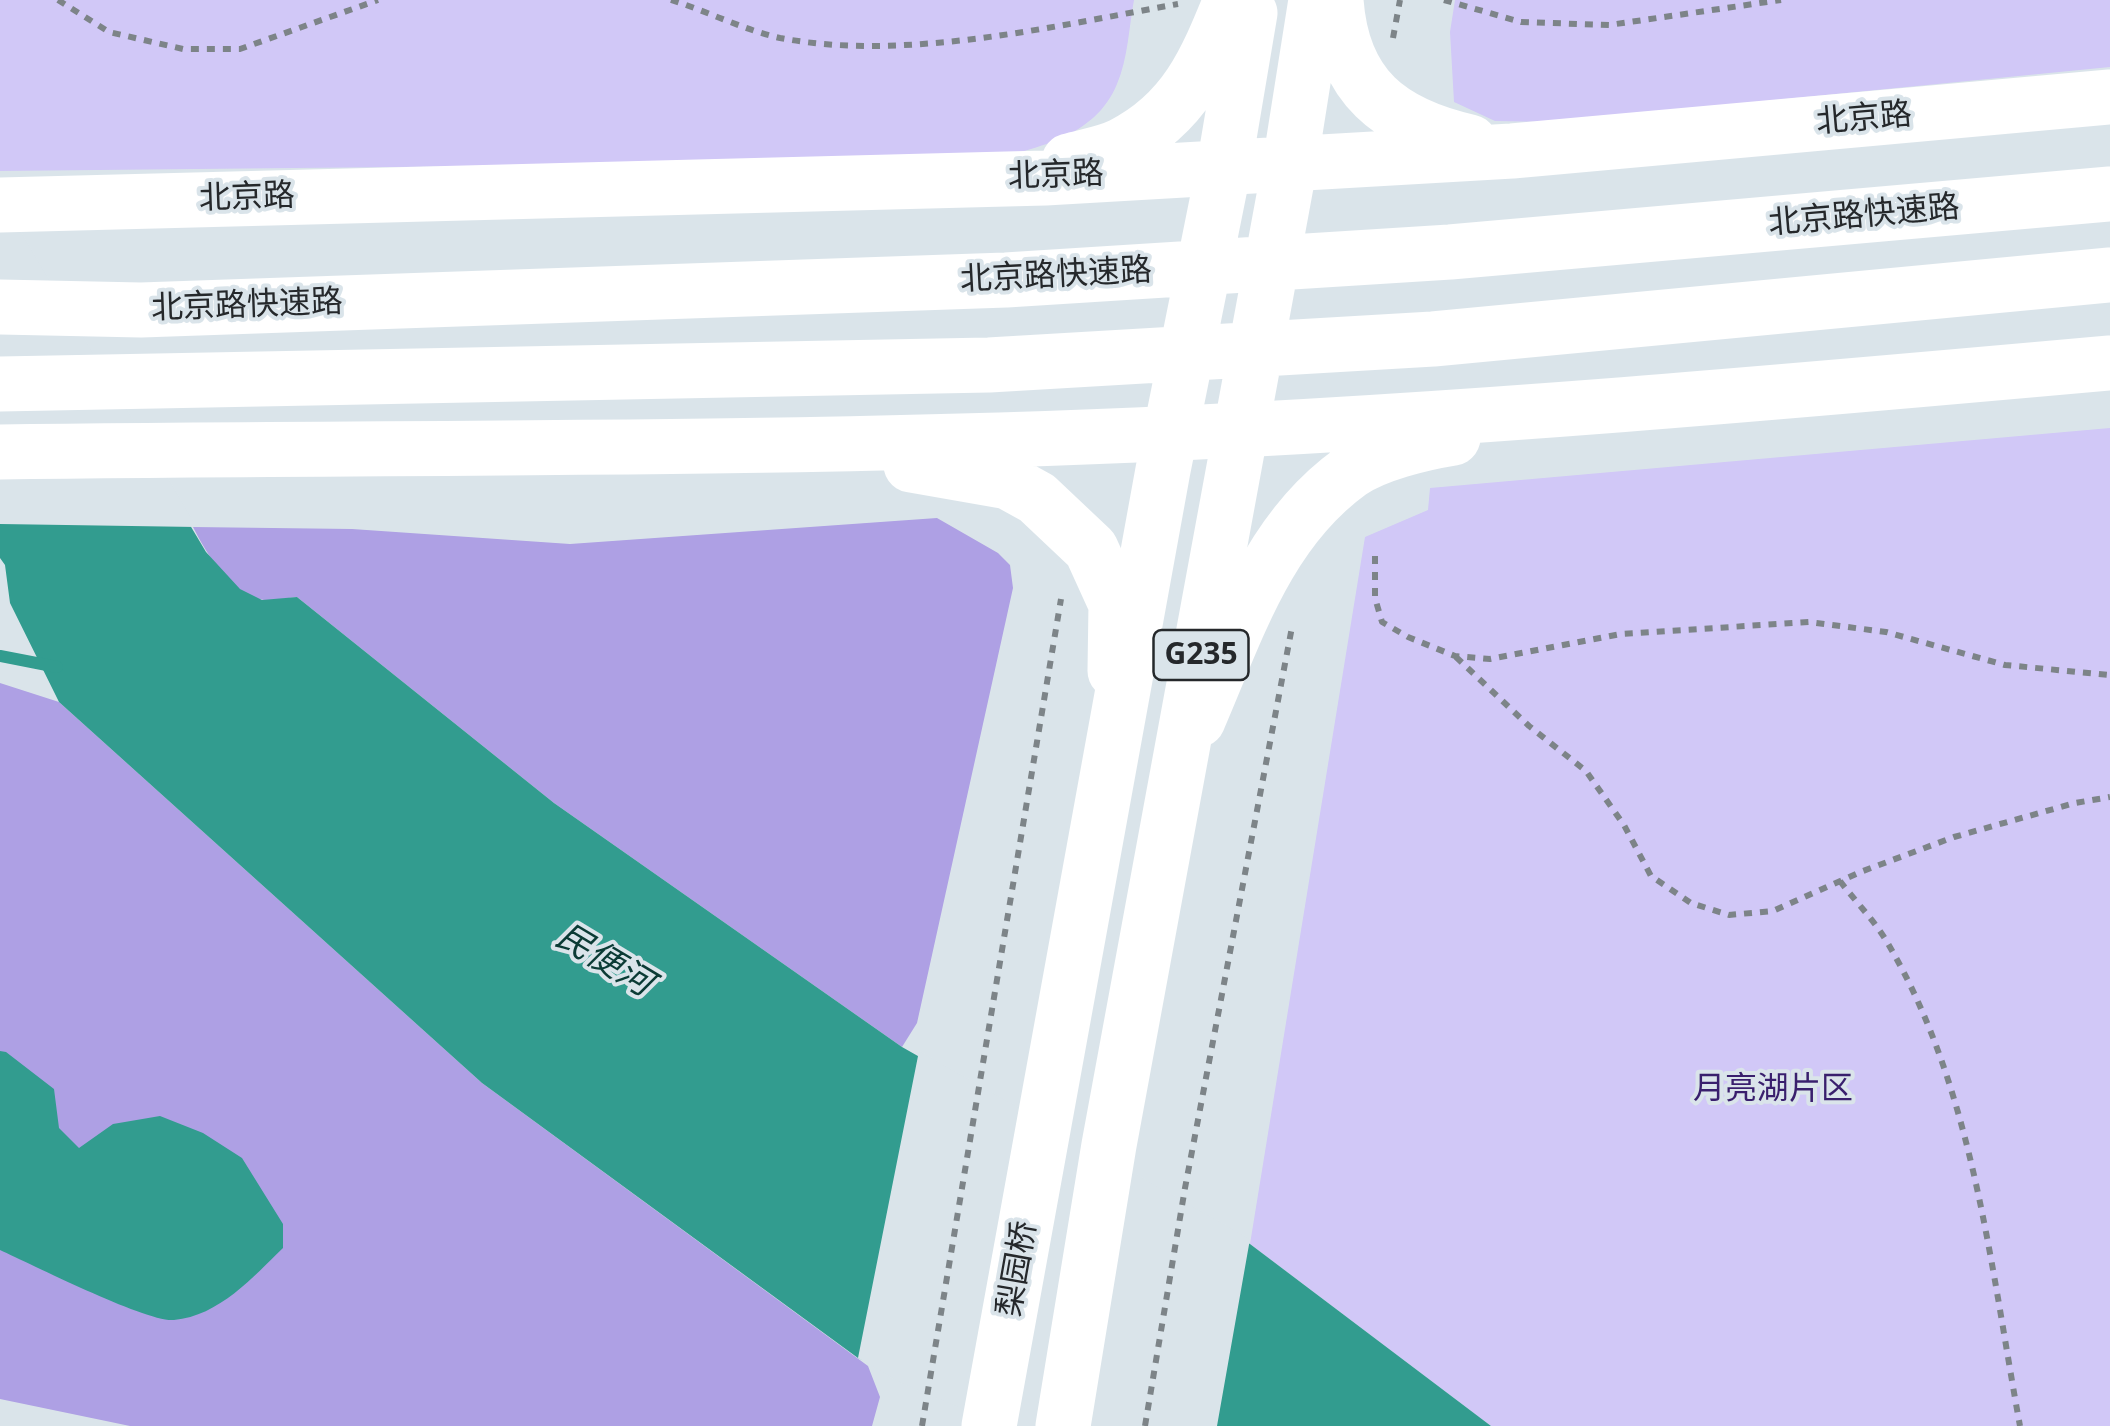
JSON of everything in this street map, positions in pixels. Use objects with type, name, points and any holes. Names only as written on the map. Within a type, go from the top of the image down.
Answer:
[{"type":"main road","points":[[1224,168],[1252,0]]},
{"type":"main road","points":[[1290,164],[1316,0]]},
{"type":"main road","points":[[1336,0],[1348,53],[1363,86],[1402,119],[1430,133],[1512,151]]},
{"type":"main road","points":[[956,180],[1060,164],[1120,146],[1174,109],[1206,63],[1204,2]]},
{"type":"main road","name":"北京路","points":[[6,205],[956,180],[1224,168],[1512,151],[2110,97]]},
{"type":"main road","name":"G235","points":[[1063,1426],[1109,1146],[1290,164]]},
{"type":"main road","name":"G235","points":[[1115,734],[1224,168]]},
{"type":"main road","name":"北京路快速路","points":[[0,307],[141,310],[1026,279],[1450,252],[2110,194]]},
{"type":"main road","points":[[0,384],[989,365],[1433,339],[2110,275]]},
{"type":"main road","points":[[0,452],[643,446],[1170,433],[1639,405],[2110,364]]},
{"type":"main road","points":[[1182,760],[1255,587],[1285,536],[1316,500],[1351,471],[1416,444],[1639,405]]},
{"type":"main road","points":[[643,446],[928,466],[1008,482],[1037,498],[1091,549],[1116,604],[1115,734]]},
{"type":"main road","name":"梨园桥","points":[[989,1426],[1115,734]]},
{"type":"path","points":[[58,0],[109,32],[183,49],[240,49],[378,0]]},
{"type":"path","points":[[671,0],[779,38],[892,47],[1204,2]]},
{"type":"path","points":[[1444,0],[1520,22],[1609,26],[1781,0]]},
{"type":"path","points":[[922,1426],[1073,532]]},
{"type":"path","points":[[1374,556],[1375,598],[1382,622],[1455,656],[1490,660],[1620,634],[1809,622],[1886,632],[2005,665],[2110,675]]},
{"type":"path","points":[[1146,1426],[1186,1188],[1294,618]]},
{"type":"path","points":[[1455,656],[1529,726],[1586,772],[1624,825],[1651,876],[1691,904],[1729,916],[1772,911],[1954,837],[2110,797]]},
{"type":"path","points":[[1840,881],[1886,939],[1921,1010],[1948,1078],[1981,1212],[2020,1426]]},
{"type":"green space","points":[[0,0],[1134,0],[1121,74],[1107,102],[1094,117],[1042,146],[982,161],[0,171]]},
{"type":"green space","points":[[1455,0],[2110,0],[2110,67],[1551,122],[1495,121],[1454,102],[1450,32]]},
{"type":"green space","name":"月亮湖片区","points":[[2110,428],[2110,1426],[1491,1426],[1250,1244],[1365,537],[1428,510],[1430,488]]},
{"type":"shaded area","points":[[937,518],[998,553],[1010,565],[1013,588],[917,1023],[902,1047],[554,803],[297,597],[264,600],[241,591],[213,560],[193,527],[352,529],[570,544]]},
{"type":"shaded area","points":[[0,683],[59,702],[482,1083],[868,1366],[880,1397],[872,1426],[130,1426],[0,1399]]},
{"type":"water","name":"民便河","points":[[0,206],[206,552],[240,589],[262,600],[297,597],[554,803],[902,1047],[1250,1244],[1491,1426],[1015,1426],[858,1358],[482,1083],[59,702],[10,603],[5,565],[0,558]]},
{"type":"water","points":[[0,1051],[54,1089],[59,1128],[79,1148],[113,1124],[160,1116],[203,1133],[242,1158],[283,1224],[283,1248],[220,1303],[174,1320],[116,1303],[0,1250]]},
{"type":"pier","points":[[0,201],[4,204],[197,527],[0,524]]},
{"type":"pier","points":[[919,1051],[1250,1239],[1217,1426],[1003,1426],[901,1383],[858,1358]]},
{"type":"waterway","points":[[0,656],[57,667]]}]
